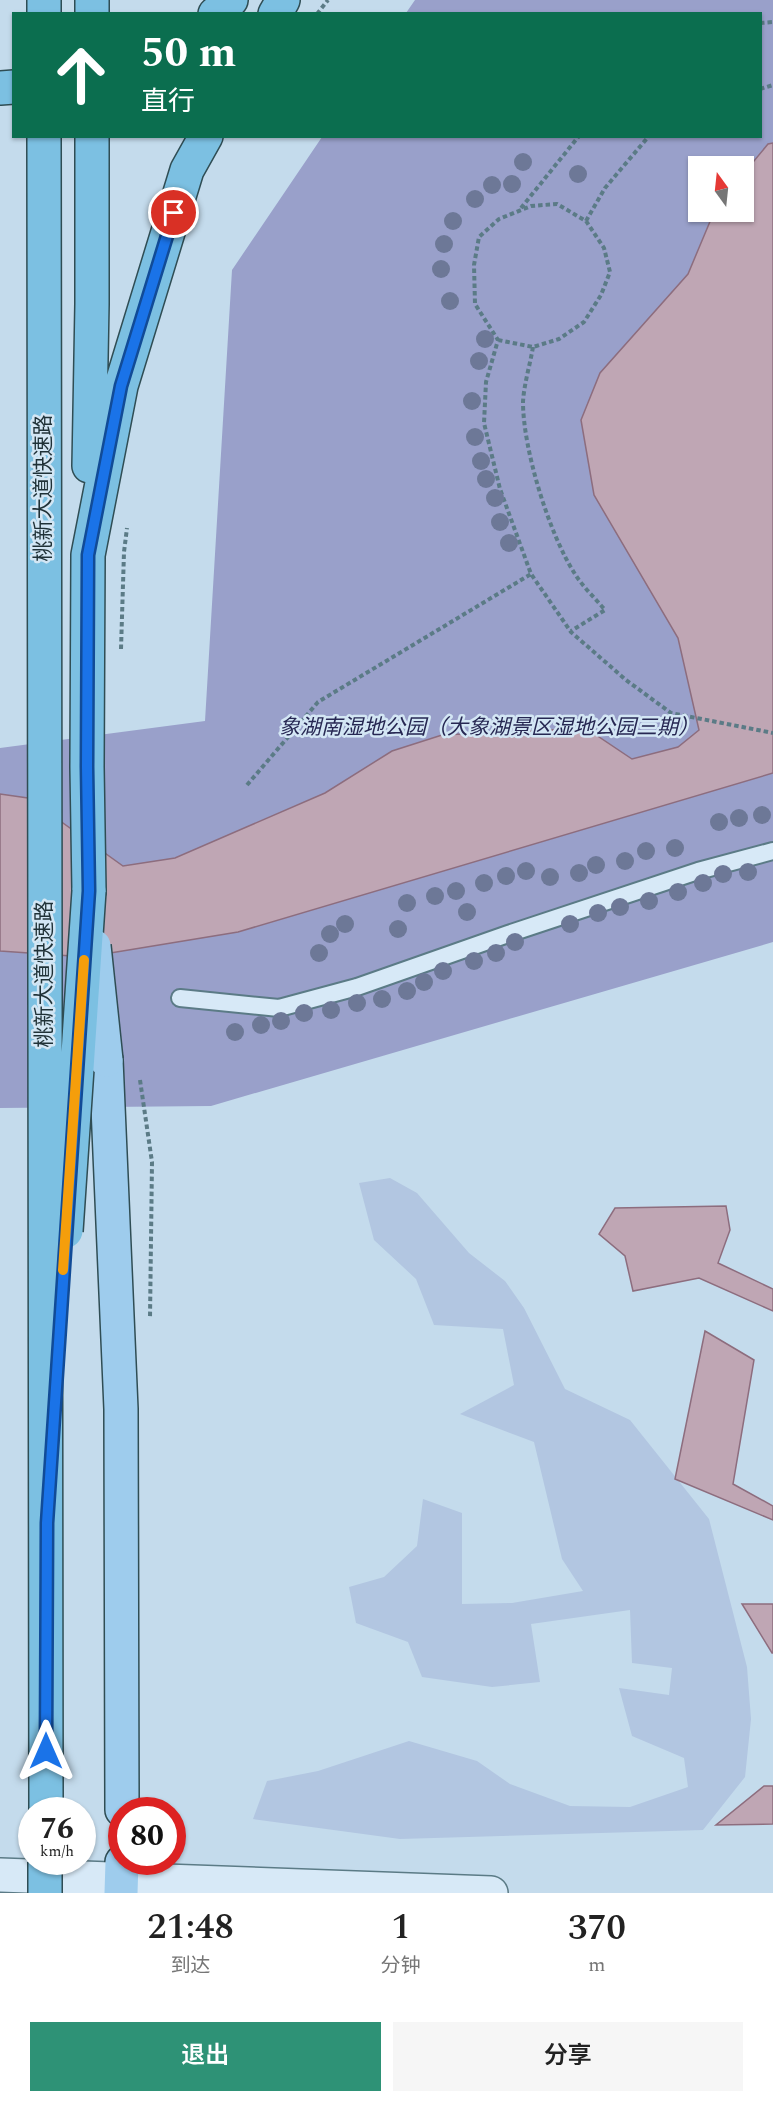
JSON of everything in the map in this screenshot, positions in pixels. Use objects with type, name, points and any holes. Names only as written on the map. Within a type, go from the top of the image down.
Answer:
[{"type":"highway","points":[[217,12],[231,0]]},
{"type":"highway","name":"桃新大道快速路","points":[[44,138],[46,1797]]},
{"type":"highway","points":[[47,1523],[89,891],[87,767],[92,138]]},
{"type":"highway","points":[[88,555],[121,386],[187,170],[205,138]]},
{"type":"highway","points":[[45,1875],[45,1893]]},
{"type":"main road","points":[[89,891],[106,1060],[121,1409],[122,1797]]},
{"type":"street","points":[[0,1875],[491,1893]]},
{"type":"lane","points":[[180,998],[279,1008],[357,987],[508,933],[698,871],[773,851]]},
{"type":"path","points":[[319,12],[328,0]]},
{"type":"path","points":[[519,211],[577,138]]},
{"type":"path","points":[[586,221],[605,188],[647,138]]},
{"type":"path","points":[[557,204],[586,221],[604,248],[610,272],[601,295],[584,322],[559,339],[533,347],[498,339],[476,304],[474,265],[479,237],[499,219],[519,211],[531,206],[557,204]]},
{"type":"path","points":[[498,339],[486,382],[484,423],[500,489],[531,574],[571,632],[626,680],[671,713],[773,733]]},
{"type":"path","points":[[533,347],[523,399],[524,428],[542,497],[554,533],[575,574],[605,610],[571,632]]},
{"type":"path","points":[[120,659],[124,552],[128,518]]},
{"type":"path","points":[[247,785],[318,702],[531,574]]},
{"type":"path","points":[[138,1070],[152,1162],[150,1327]]},
{"type":"shaded area","points":[[773,143],[773,773],[238,932],[86,957],[0,951],[0,794],[28,798],[123,866],[175,858],[325,793],[392,751],[442,735],[571,729],[596,735],[632,759],[678,747],[699,730],[678,638],[594,495],[581,420],[600,373],[688,274],[710,222],[754,222],[754,161],[768,144]]},
{"type":"shaded area","points":[[390,1178],[417,1193],[469,1253],[505,1281],[524,1308],[565,1389],[630,1420],[709,1519],[747,1667],[751,1719],[745,1777],[703,1830],[400,1839],[253,1819],[267,1781],[318,1771],[409,1741],[477,1761],[510,1784],[570,1806],[630,1807],[688,1787],[684,1758],[632,1736],[619,1688],[669,1695],[672,1668],[632,1663],[630,1610],[531,1624],[540,1682],[492,1687],[422,1677],[408,1642],[356,1623],[349,1587],[384,1577],[417,1546],[423,1499],[462,1513],[462,1604],[512,1603],[583,1591],[562,1559],[534,1442],[460,1414],[514,1385],[503,1329],[434,1325],[416,1279],[374,1240],[359,1183]]},
{"type":"shaded area","points":[[726,1206],[730,1230],[718,1263],[773,1289],[773,1311],[699,1278],[633,1291],[625,1256],[599,1234],[615,1208]]},
{"type":"shaded area","points":[[705,1331],[754,1360],[733,1484],[773,1506],[773,1520],[675,1479]]},
{"type":"shaded area","points":[[742,1604],[773,1604],[773,1653],[772,1653]]},
{"type":"shaded area","points":[[764,1786],[773,1786],[773,1824],[716,1825]]},
{"type":"green space","name":"象湖南湿地公园（大象湖景区湿地公园三期）","points":[[415,0],[773,0],[773,942],[211,1106],[0,1108],[0,748],[205,721],[232,270],[321,138],[762,138],[762,12],[407,12]]},
{"type":"slow traffic","points":[[63,1270],[84,960]]},
{"type":"route","points":[[46,1751],[47,1523],[89,891],[88,555],[121,386],[174,213]]}]
